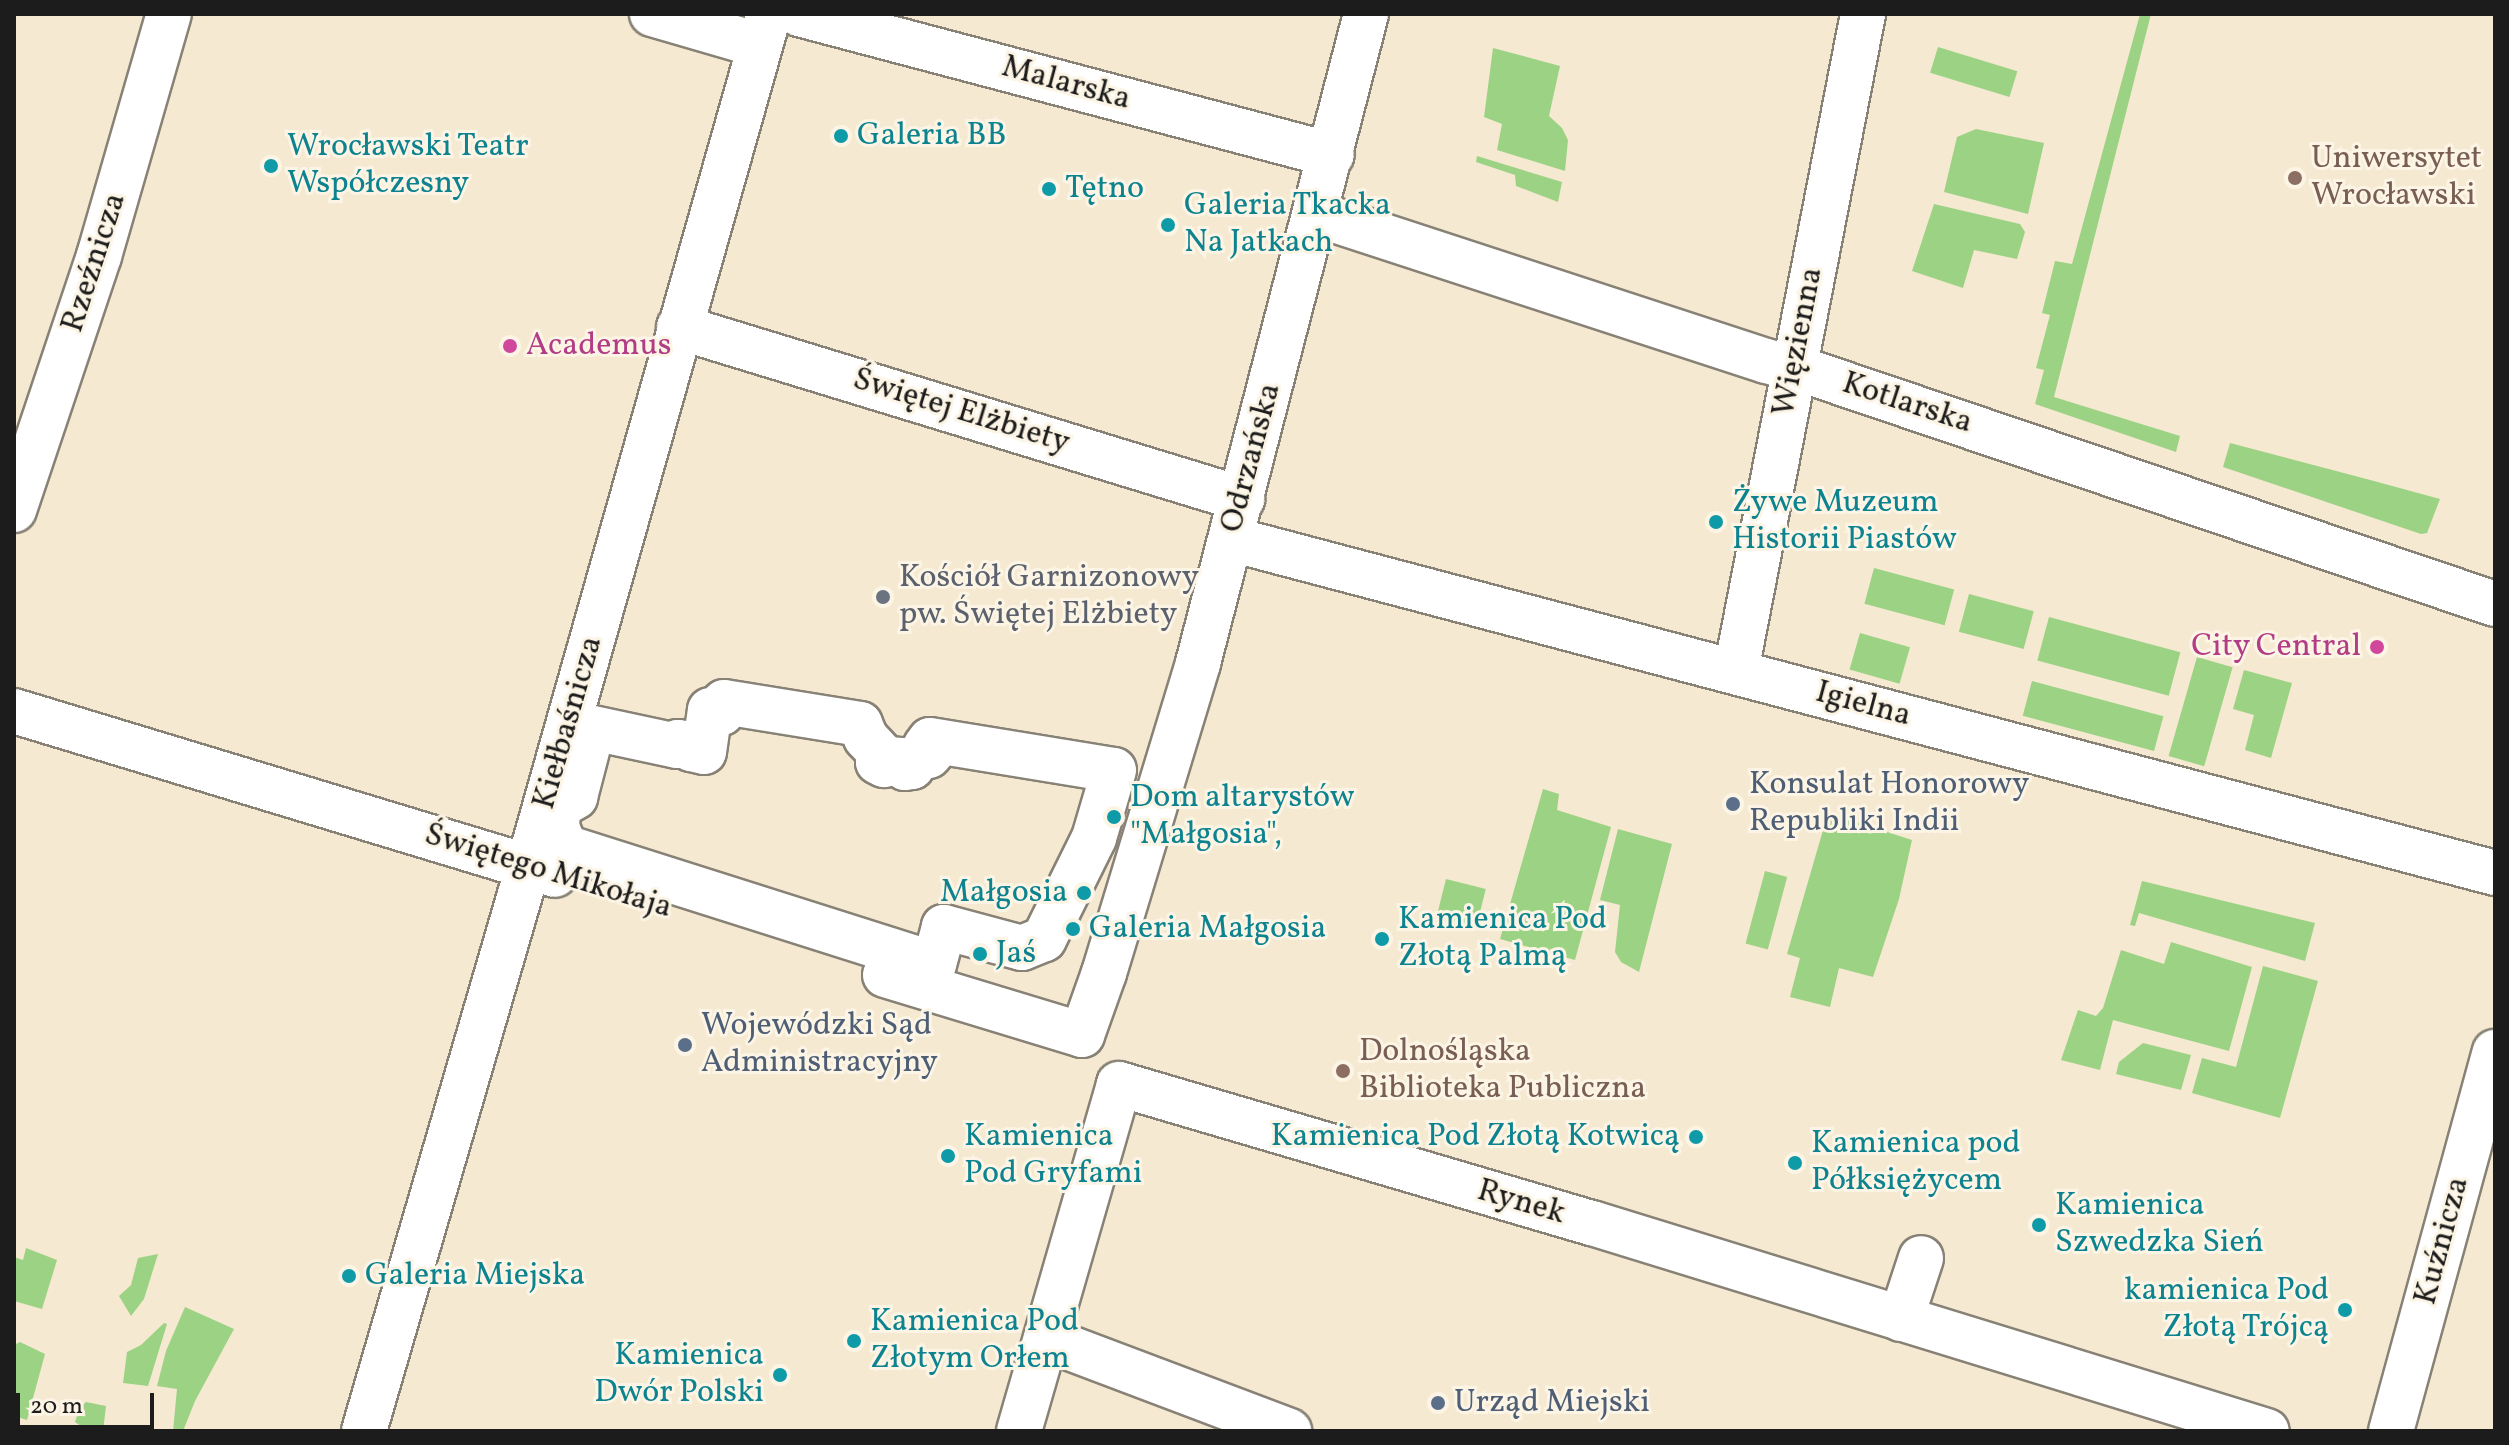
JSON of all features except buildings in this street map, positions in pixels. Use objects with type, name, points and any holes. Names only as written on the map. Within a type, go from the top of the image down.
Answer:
[{"type":"street","name":"Rzeźnicza","points":[[14,510],[99,256],[169,14]]},
{"type":"street","points":[[652,14],[764,30]]},
{"type":"street","name":"Malarska","points":[[799,14],[1332,155]]},
{"type":"street","name":"Odrzańska","points":[[1082,1035],[1161,789],[1233,531],[1366,14]]},
{"type":"street","name":"Więzienna","points":[[1736,671],[1863,14]]},
{"type":"street","name":"Kiełbaśnicza","points":[[364,1431],[536,869],[679,327],[764,30]]},
{"type":"street","name":"Kotlarska","points":[[1316,214],[1793,368],[2495,604]]},
{"type":"street","name":"Świętej Elżbiety","points":[[679,327],[1233,531]]},
{"type":"street","name":"Igielna","points":[[1233,531],[1736,671],[2495,873]]},
{"type":"street","points":[[724,702],[860,724],[866,738],[882,755],[878,762],[884,765],[888,759],[904,760],[905,768],[912,767],[911,760],[924,752],[929,756],[933,751],[926,746],[930,740],[1114,770],[1094,838],[1044,939],[1022,948],[944,927],[934,964],[569,848],[557,827],[558,807],[575,797],[593,728],[677,746],[678,742],[691,744],[691,749],[704,752],[710,710],[722,713],[724,702]]},
{"type":"street","name":"Świętego Mikołaja","points":[[14,711],[1082,1035]]},
{"type":"street","points":[[1019,1431],[1119,1084],[1082,1035]]},
{"type":"street","name":"Kuźnicza","points":[[2391,1431],[2495,1052]]},
{"type":"street","name":"Rynek","points":[[1119,1084],[2267,1431]]},
{"type":"street","points":[[1901,1319],[1921,1258]]},
{"type":"street","points":[[1046,1339],[1289,1431]]},
{"type":"green space","points":[[2140,14],[2151,14],[2054,397],[2180,436],[2176,452],[2035,404],[2044,370],[2036,368],[2050,315],[2042,313],[2055,261],[2072,264]]},
{"type":"green space","points":[[1938,47],[2017,71],[2009,97],[1930,73]]},
{"type":"green space","points":[[1493,48],[1560,66],[1549,116],[1562,128],[1568,140],[1565,171],[1497,150],[1502,124],[1484,117]]},
{"type":"green space","points":[[1976,129],[2044,143],[2028,214],[1944,192],[1957,137]]},
{"type":"green space","points":[[1477,156],[1562,182],[1558,202],[1516,186],[1515,175],[1476,162]]},
{"type":"green space","points":[[1934,204],[2020,224],[2025,232],[2017,259],[1974,250],[1963,288],[1912,271]]},
{"type":"green space","points":[[2230,443],[2440,499],[2427,533],[2421,534],[2223,467]]},
{"type":"green space","points":[[1874,568],[1954,589],[1945,625],[1864,604]]},
{"type":"green space","points":[[1969,594],[2034,611],[2024,649],[1959,632]]},
{"type":"green space","points":[[2049,617],[2180,652],[2169,696],[2037,660]]},
{"type":"green space","points":[[1860,633],[1910,647],[1900,684],[1850,670]]},
{"type":"green space","points":[[2197,657],[2233,667],[2204,766],[2169,756]]},
{"type":"green space","points":[[2244,670],[2292,683],[2271,758],[2245,750],[2254,715],[2233,709]]},
{"type":"green space","points":[[2032,681],[2163,716],[2154,751],[2023,716]]},
{"type":"green space","points":[[1543,789],[1559,794],[1557,810],[1611,827],[1575,960],[1500,939]]},
{"type":"green space","points":[[1828,813],[1912,840],[1899,899],[1873,977],[1839,968],[1830,1007],[1790,997],[1800,958],[1787,954]]},
{"type":"green space","points":[[1618,829],[1672,844],[1639,972],[1621,962],[1615,952],[1620,905],[1600,900]]},
{"type":"green space","points":[[1765,871],[1787,877],[1768,949],[1746,943]]},
{"type":"green space","points":[[1446,879],[1486,889],[1476,927],[1437,917]]},
{"type":"green space","points":[[2142,881],[2315,923],[2305,961],[2139,913],[2135,926],[2130,925]]},
{"type":"green space","points":[[2171,942],[2252,967],[2229,1051],[2113,1020],[2100,1070],[2061,1060],[2078,1010],[2096,1016],[2103,1008],[2121,950],[2164,964]]},
{"type":"green space","points":[[2263,966],[2318,981],[2280,1118],[2192,1093],[2202,1058],[2236,1067]]},
{"type":"green space","points":[[2143,1043],[2191,1055],[2181,1090],[2116,1074],[2119,1062]]},
{"type":"green space","points":[[26,1248],[57,1260],[42,1309],[14,1301],[14,1257],[23,1260]]},
{"type":"green space","points":[[158,1254],[144,1299],[131,1316],[119,1296],[131,1285],[138,1258]]},
{"type":"green space","points":[[185,1307],[234,1329],[195,1401],[183,1431],[173,1431],[177,1389],[157,1386],[166,1351]]},
{"type":"green space","points":[[164,1323],[167,1324],[148,1386],[123,1383],[127,1352],[141,1345]]},
{"type":"green space","points":[[20,1342],[45,1354],[27,1420],[14,1416],[14,1345]]},
{"type":"green space","points":[[86,1402],[106,1406],[103,1431],[88,1431],[75,1422],[79,1409]]},
{"type":"place","name":"Galeria BB","points":[[841,136]]},
{"type":"place","name":"Wrocławski Teatr Współczesny","points":[[271,166]]},
{"type":"place","name":"Uniwersytet Wrocławski","points":[[2295,178]]},
{"type":"place","name":"Tętno","points":[[1049,189]]},
{"type":"place","name":"Galeria Tkacka Na Jatkach","points":[[1168,225]]},
{"type":"place","name":"Academus","points":[[510,346]]},
{"type":"place","name":"Żywe Muzeum Historii Piastów","points":[[1716,522]]},
{"type":"place","name":"Kościół Garnizonowy pw. Świętej Elżbiety","points":[[883,597]]},
{"type":"place","name":"City Central","points":[[2377,647]]},
{"type":"place","name":"Konsulat Honorowy Republiki Indii","points":[[1733,804]]},
{"type":"place","name":"Dom altarystów \"Małgosia\",","points":[[1114,817]]},
{"type":"place","name":"Małgosia","points":[[1084,893]]},
{"type":"place","name":"Galeria Małgosia","points":[[1073,929]]},
{"type":"place","name":"Kamienica Pod Złotą Palmą","points":[[1382,939]]},
{"type":"place","name":"Jaś","points":[[980,954]]},
{"type":"place","name":"Wojewódzki Sąd Administracyjny","points":[[685,1045]]},
{"type":"place","name":"Dolnośląska Biblioteka Publiczna","points":[[1343,1071]]},
{"type":"place","name":"Kamienica Pod Złotą Kotwicą","points":[[1696,1137]]},
{"type":"place","name":"Kamienica Pod Gryfami","points":[[948,1156]]},
{"type":"place","name":"Kamienica pod Półksiężycem","points":[[1795,1163]]},
{"type":"place","name":"Kamienica Szwedzka Sień","points":[[2039,1225]]},
{"type":"place","name":"Galeria Miejska","points":[[349,1276]]},
{"type":"place","name":"kamienica Pod Złotą Trójcą","points":[[2345,1310]]},
{"type":"place","name":"Kamienica Pod Złotym Orłem","points":[[854,1341]]},
{"type":"place","name":"Kamienica Dwór Polski","points":[[780,1375]]},
{"type":"place","name":"Urząd Miejski","points":[[1438,1403]]}]
